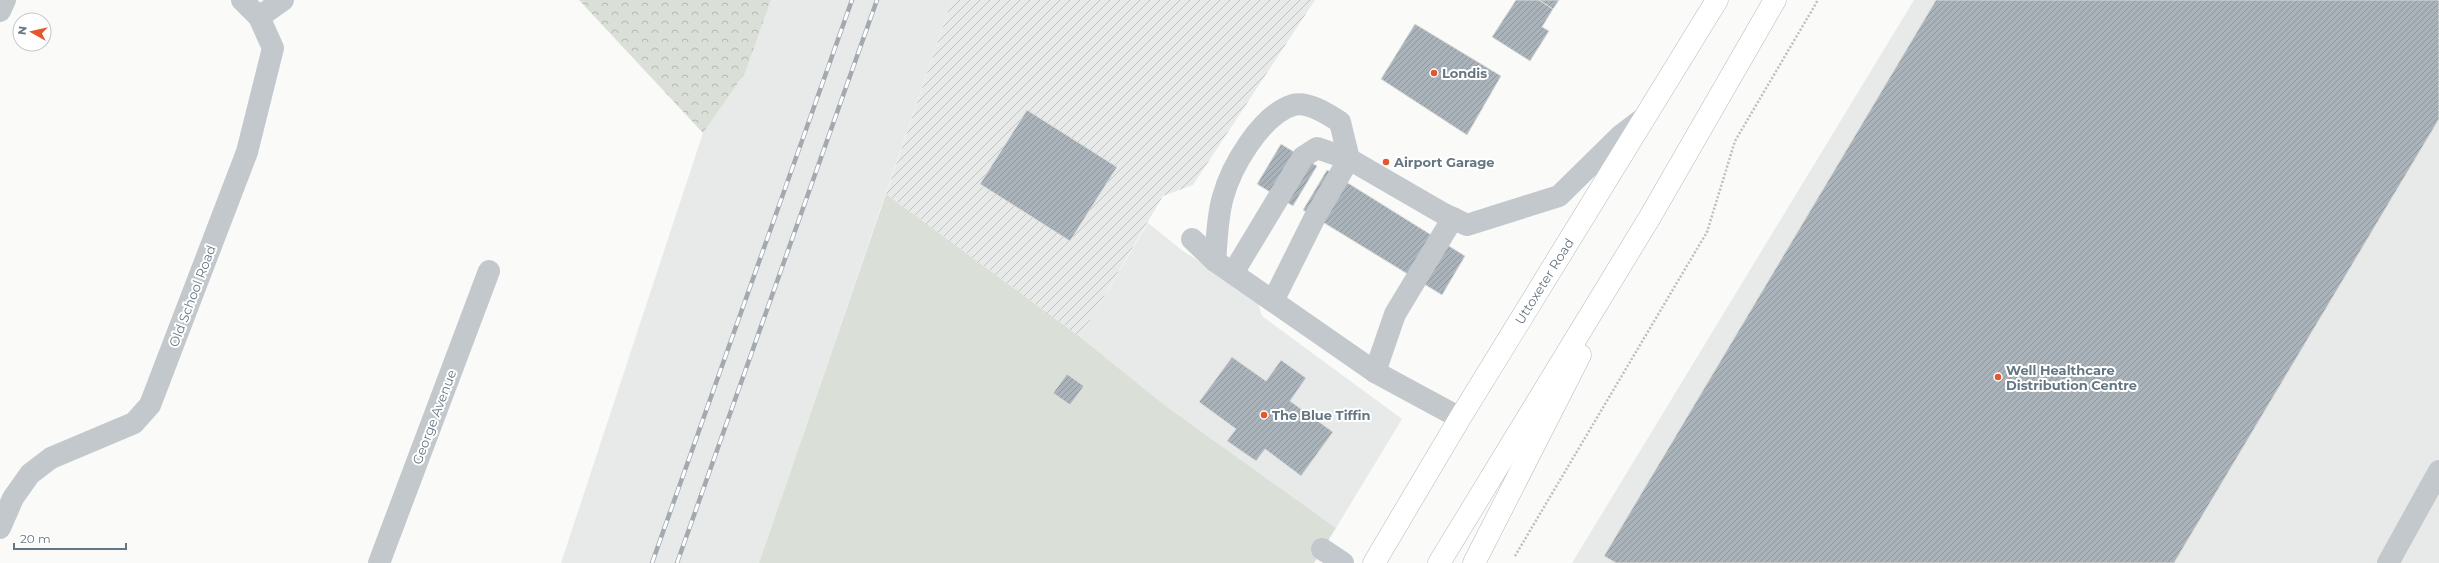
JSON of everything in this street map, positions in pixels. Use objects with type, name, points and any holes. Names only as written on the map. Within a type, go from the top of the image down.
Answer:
[{"type":"highway","name":"Uttoxeter Road","points":[[1374,563],[1460,418],[1717,0]]},
{"type":"highway","points":[[1438,563],[1650,216],[1775,0]]},
{"type":"highway","points":[[1474,563],[1650,216]]},
{"type":"street","points":[[0,11],[5,0]]},
{"type":"street","name":"Old School Road","points":[[0,528],[12,498],[30,474],[51,458],[134,423],[150,405],[247,152],[274,48],[259,16],[242,0]]},
{"type":"street","points":[[259,16],[283,0]]},
{"type":"street","points":[[1215,261],[1222,198],[1241,154],[1274,116],[1294,105],[1319,108],[1340,122],[1349,160],[1315,217],[1273,301]]},
{"type":"street","points":[[1233,273],[1303,157],[1317,148],[1349,160],[1467,225],[1559,196],[1620,136],[1646,116]]},
{"type":"street","points":[[1375,372],[1394,314],[1453,218]]},
{"type":"street","points":[[1192,239],[1215,261],[1375,372],[1460,418]]},
{"type":"street","name":"George Avenue","points":[[379,563],[489,271]]},
{"type":"street","points":[[2388,563],[2439,471]]},
{"type":"street","points":[[1322,550],[1343,563]]},
{"type":"path","points":[[1510,563],[1707,232],[1735,141],[1818,0]]},
{"type":"shaded area","points":[[771,0],[952,0],[759,563],[561,563],[703,133],[745,73]]},
{"type":"shaded area","points":[[952,0],[1315,0],[1193,185],[1163,196],[1080,337],[886,194]]},
{"type":"shaded area","name":"Well Healthcare Distribution Centre","points":[[1914,0],[2439,0],[2439,563],[1572,563]]},
{"type":"shaded area","points":[[1148,223],[1183,251],[1256,297],[1262,316],[1402,419],[1336,528],[1167,407],[1080,337]]},
{"type":"green space","points":[[579,0],[771,0],[745,73],[703,133]]},
{"type":"green space","points":[[886,194],[1080,337],[1167,407],[1336,528],[1314,563],[759,563]]},
{"type":"building","points":[[1516,0],[1539,0],[1553,9],[1542,27],[1549,31],[1530,61],[1492,37]]},
{"type":"building","points":[[1539,0],[1559,0],[1553,9]]},
{"type":"building","name":"Well Healthcare Distribution Centre","points":[[1936,0],[2439,0],[2439,119],[2174,563],[1616,563],[1604,556]]},
{"type":"building","points":[[1415,24],[1501,76],[1467,135],[1381,79]]},
{"type":"building","points":[[1027,110],[1117,167],[1070,241],[980,184]]},
{"type":"building","points":[[1281,144],[1317,166],[1293,206],[1257,184]]},
{"type":"building","points":[[1327,170],[1465,256],[1442,295],[1303,210]]},
{"type":"building","name":"The Blue Tiffin","points":[[1232,357],[1266,381],[1281,360],[1306,378],[1290,401],[1333,432],[1301,476],[1265,449],[1256,461],[1227,441],[1236,429],[1199,402]]},
{"type":"building","points":[[1067,374],[1084,386],[1070,405],[1053,393]]},
{"type":"railway","points":[[652,563],[852,0]]},
{"type":"railway","points":[[677,563],[877,0]]},
{"type":"place","name":"Londis","points":[[1434,73]]},
{"type":"place","name":"Airport Garage","points":[[1386,162]]},
{"type":"place","name":"Well Healthcare Distribution Centre","points":[[1998,377]]},
{"type":"place","name":"The Blue Tiffin","points":[[1264,415]]}]
